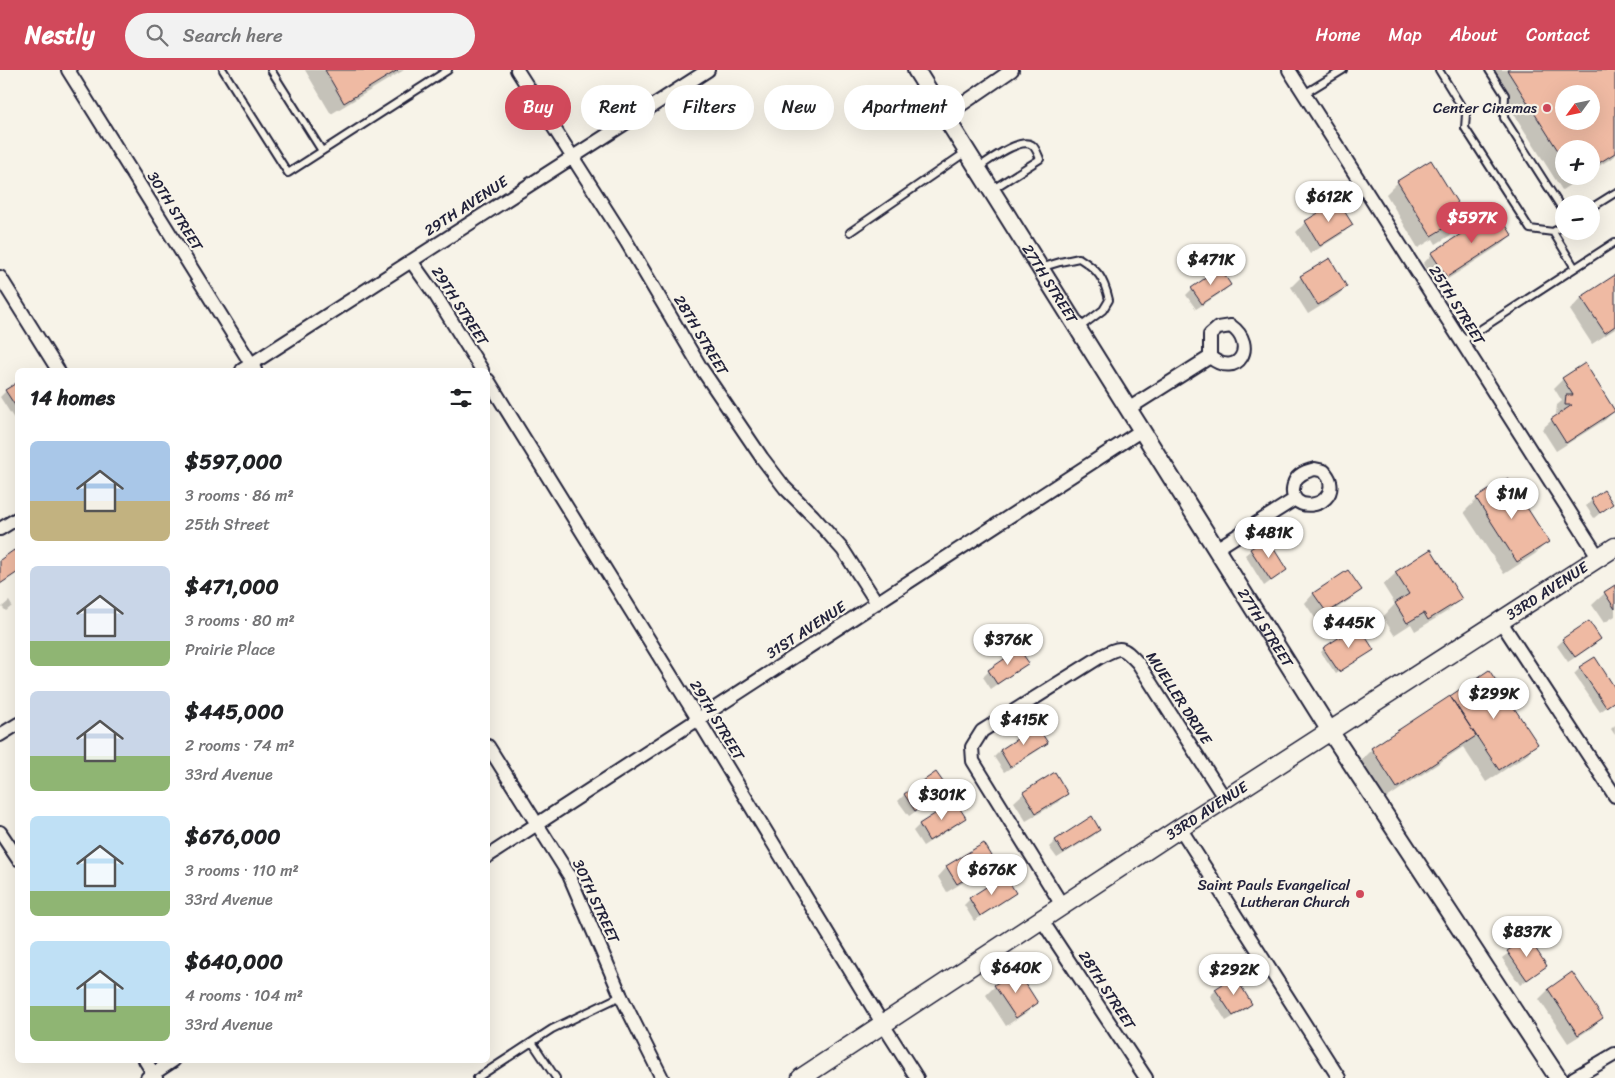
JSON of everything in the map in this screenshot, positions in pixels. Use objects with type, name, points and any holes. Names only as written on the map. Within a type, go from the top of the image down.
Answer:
[{"type":"main road","name":"33RD AVENUE","points":[[801,1078],[1180,828],[1615,548]]},
{"type":"street","name":"30TH STREET","points":[[68,70],[249,368]]},
{"type":"street","name":"28TH STREET","points":[[517,70],[626,241],[701,368],[762,458],[785,488],[843,550],[877,603]]},
{"type":"street","name":"29TH AVENUE","points":[[249,368],[411,261],[708,70]]},
{"type":"street","name":"27TH STREET","points":[[916,70],[925,85]]},
{"type":"street","points":[[965,102],[1012,70]]},
{"type":"street","name":"25TH STREET","points":[[1289,70],[1598,558]]},
{"type":"street","name":"27TH STREET","points":[[954,130],[1330,731],[1558,1078]]},
{"type":"street","name":"29TH STREET","points":[[411,261],[436,296],[481,368]]},
{"type":"street","points":[[0,277],[57,368]]},
{"type":"street","points":[[1128,409],[1210,357]]},
{"type":"street","name":"29TH STREET","points":[[490,383],[698,719],[882,1024],[917,1078]]},
{"type":"street","name":"31ST AVENUE","points":[[490,855],[1142,430]]},
{"type":"street","points":[[1216,549],[1295,499]]},
{"type":"street","points":[[0,529],[15,520]]},
{"type":"street","points":[[1501,622],[1615,796]]},
{"type":"street","name":"MUELLER DRIVE","points":[[1062,905],[973,761],[972,747],[982,731],[1100,657],[1117,648],[1126,650],[1138,663],[1225,799]]},
{"type":"street","points":[[0,735],[15,726]]},
{"type":"street","name":"30TH STREET","points":[[490,749],[569,875],[621,996],[662,1078]]},
{"type":"street","points":[[1180,828],[1337,1074]]},
{"type":"street","points":[[0,832],[15,854]]},
{"type":"street","name":"28TH STREET","points":[[1041,919],[1146,1078]]},
{"type":"street","points":[[1574,1078],[1615,1054]]},
{"type":"street","points":[[146,1063],[152,1077],[170,1063]]},
{"type":"lane","points":[[223,70],[288,173],[448,70]]},
{"type":"lane","points":[[271,70],[322,151]]},
{"type":"lane","points":[[1304,94],[1343,70]]},
{"type":"lane","points":[[1439,70],[1466,114],[1465,128],[1530,228],[1553,232],[1575,268]]},
{"type":"lane","points":[[1489,70],[1505,95],[1504,118],[1555,198]]},
{"type":"lane","points":[[978,168],[1022,143],[1032,145],[1036,151],[1040,159],[992,190]]},
{"type":"lane","points":[[850,232],[967,151]]},
{"type":"lane","points":[[1600,202],[1615,193]]},
{"type":"lane","points":[[1461,342],[1615,242]]},
{"type":"lane","points":[[1040,268],[1079,258],[1094,267],[1102,278],[1109,300],[1102,310],[1078,328]]},
{"type":"lane","points":[[477,1078],[552,1029],[621,996]]},
{"type":"lane","points":[[532,1042],[556,1078]]},
{"type":"building","points":[[325,70],[398,70],[344,103]]},
{"type":"building","name":"Center Cinemas","points":[[1507,70],[1615,70],[1615,153],[1600,162],[1600,140],[1555,140],[1555,146]]},
{"type":"building","points":[[1431,160],[1468,220],[1449,232],[1446,227],[1431,236],[1397,181]]},
{"type":"building","points":[[1338,201],[1353,225],[1320,246],[1305,221]]},
{"type":"building","points":[[1497,211],[1512,235],[1447,277],[1431,253]]},
{"type":"building","points":[[1330,258],[1347,287],[1318,305],[1300,276]]},
{"type":"building","points":[[1220,268],[1231,285],[1202,304],[1191,288]]},
{"type":"building","points":[[1615,275],[1615,326],[1605,333],[1581,297]]},
{"type":"building","points":[[1585,363],[1615,411],[1566,443],[1551,419],[1572,405],[1565,405],[1566,395],[1573,395],[1562,378]]},
{"type":"building","points":[[15,384],[15,405],[5,390]]},
{"type":"building","points":[[1508,478],[1549,542],[1517,562],[1476,498]]},
{"type":"building","points":[[1604,490],[1613,504],[1600,513],[1591,499]]},
{"type":"building","points":[[1267,538],[1287,570],[1271,581],[1250,549]]},
{"type":"building","points":[[1431,549],[1462,599],[1428,620],[1424,613],[1407,623],[1395,603],[1409,594],[1395,572]]},
{"type":"building","points":[[14,550],[15,552],[15,574],[0,584],[0,560]]},
{"type":"building","points":[[1348,570],[1362,590],[1327,613],[1313,593]]},
{"type":"building","points":[[1615,585],[1615,609],[1604,592]]},
{"type":"building","points":[[1589,621],[1601,639],[1575,657],[1562,639]]},
{"type":"building","points":[[1358,625],[1374,650],[1339,672],[1323,648]]},
{"type":"building","points":[[1019,649],[1029,663],[997,684],[988,670]]},
{"type":"building","points":[[1595,657],[1615,688],[1615,701],[1606,707],[1579,667]]},
{"type":"building","points":[[1489,670],[1538,744],[1499,770],[1450,696]]},
{"type":"building","points":[[1450,696],[1476,736],[1397,788],[1371,748]]},
{"type":"building","points":[[1037,726],[1048,743],[1010,767],[1000,750]]},
{"type":"building","points":[[936,772],[948,789],[915,811],[904,794]]},
{"type":"building","points":[[1055,772],[1068,794],[1036,813],[1023,792]]},
{"type":"building","points":[[955,801],[966,818],[929,841],[919,824]]},
{"type":"building","points":[[1092,816],[1100,830],[1063,853],[1055,840]]},
{"type":"building","points":[[984,843],[995,861],[957,884],[946,866]]},
{"type":"building","points":[[1005,875],[1016,893],[980,916],[969,898]]},
{"type":"building","points":[[1528,937],[1547,966],[1527,980],[1507,951]]},
{"type":"building","points":[[1017,970],[1038,1003],[1016,1018],[994,985]]},
{"type":"building","points":[[1572,972],[1603,1018],[1578,1035],[1548,989]]},
{"type":"building","points":[[1235,976],[1252,1004],[1233,1016],[1215,989]]},
{"type":"place","name":"Center Cinemas","points":[[1547,108]]},
{"type":"place","name":"Saint Pauls Evangelical Lutheran Church","points":[[1360,894]]}]
